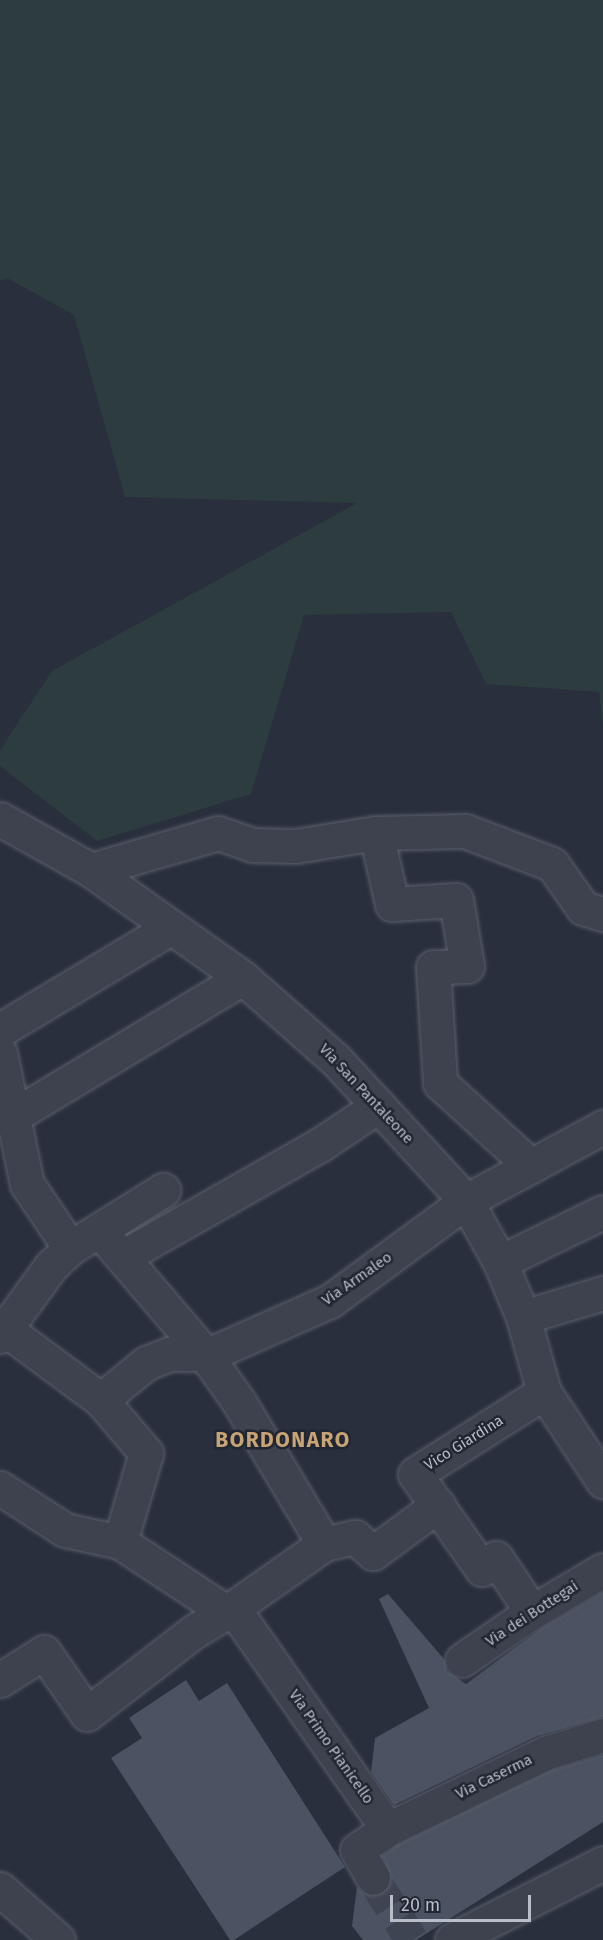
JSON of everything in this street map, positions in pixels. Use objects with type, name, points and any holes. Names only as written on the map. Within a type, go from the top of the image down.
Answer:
[{"type":"street","name":"Via San Pantaleone","points":[[0,819],[91,870],[243,978],[335,1059],[466,1200],[500,1262],[523,1317],[544,1392],[599,1470]]},
{"type":"street","points":[[91,870],[218,833],[252,845],[296,846],[376,833],[465,831],[552,864],[583,908],[603,914]]},
{"type":"street","points":[[376,833],[392,904],[456,900],[467,966],[433,967],[440,1083],[531,1166]]},
{"type":"street","points":[[0,1030],[170,928]]},
{"type":"street","points":[[13,1116],[243,978]]},
{"type":"street","points":[[0,1053],[27,1184],[70,1248]]},
{"type":"street","points":[[124,1256],[321,1144],[378,1106]]},
{"type":"street","name":"Via Armaleo","points":[[101,1400],[147,1363],[169,1354],[205,1354],[217,1351],[330,1301],[466,1200],[603,1127]]},
{"type":"street","points":[[120,1542],[146,1453],[101,1400],[2,1333],[51,1266],[70,1248],[163,1191]]},
{"type":"street","points":[[500,1262],[603,1212]]},
{"type":"street","points":[[99,1230],[124,1256],[205,1354],[239,1402],[324,1544]]},
{"type":"street","points":[[523,1317],[603,1293]]},
{"type":"street","name":"Vico Giardina","points":[[438,1505],[415,1474],[544,1392]]},
{"type":"street","name":"Via Primo Pianicello","points":[[0,1488],[65,1530],[120,1542],[229,1610],[388,1828]]},
{"type":"street","points":[[0,1680],[44,1652],[87,1714],[193,1632],[229,1610],[324,1544],[355,1537],[373,1553],[438,1505],[482,1569],[496,1558],[532,1612]]},
{"type":"street","name":"Via dei Bottegai","points":[[462,1660],[532,1612],[603,1570]]},
{"type":"street","name":"Via Caserma","points":[[388,1828],[545,1753],[603,1735]]},
{"type":"street","points":[[373,1878],[357,1850],[388,1828]]},
{"type":"street","points":[[452,1940],[603,1863]]},
{"type":"street","points":[[0,1889],[58,1940]]},
{"type":"shaded area","points":[[0,0],[603,0],[603,727],[599,692],[486,684],[451,612],[304,615],[251,794],[97,841],[0,766],[0,750],[52,671],[357,503],[125,497],[74,315],[7,278],[0,281]]},
{"type":"building","points":[[603,1592],[603,1717],[537,1736],[394,1805],[371,1772],[375,1738],[429,1708],[379,1599],[388,1594],[444,1659],[447,1671],[466,1684],[542,1628]]},
{"type":"building","points":[[186,1680],[199,1701],[227,1683],[345,1867],[234,1940],[230,1940],[111,1758],[142,1738],[129,1718]]},
{"type":"building","points":[[603,1755],[603,1822],[416,1940],[363,1940],[352,1926],[357,1887],[364,1894],[374,1897],[383,1894],[392,1878],[382,1856],[397,1845],[552,1770]]},
{"type":"tunnel","points":[[373,1878],[412,1940]]},
{"type":"district","name":"BORDONARO","points":[[283,1440]]}]
